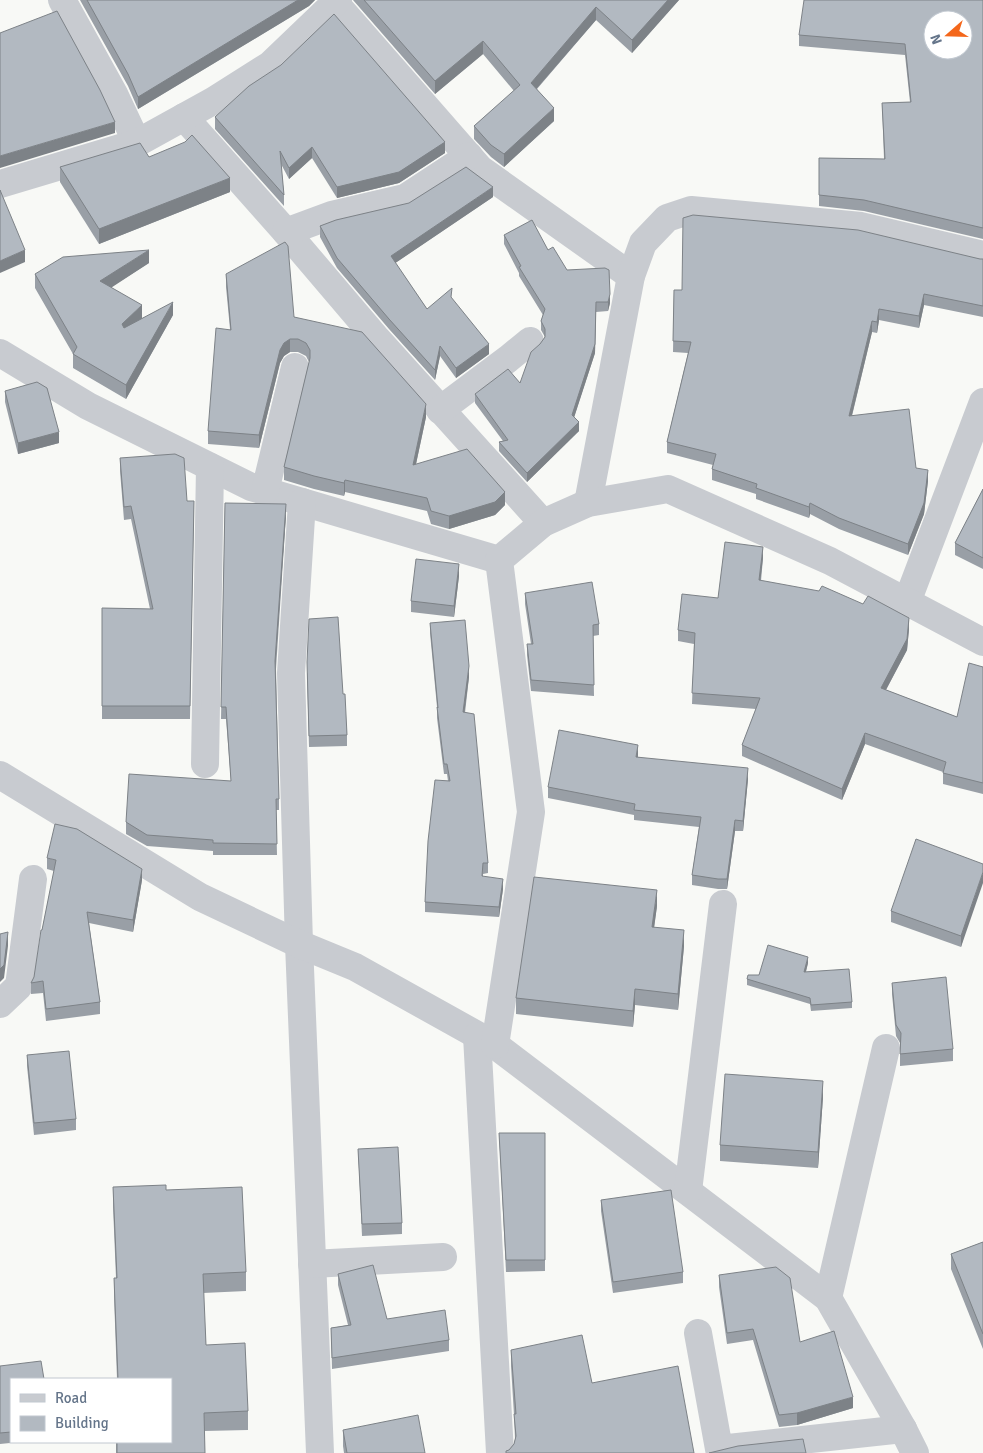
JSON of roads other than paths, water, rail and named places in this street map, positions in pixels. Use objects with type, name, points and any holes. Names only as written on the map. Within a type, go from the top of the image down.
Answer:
[{"type":"street","points":[[62,0],[114,94],[136,143]]},
{"type":"street","points":[[0,184],[136,143],[184,117],[270,65],[327,5],[480,169],[631,276]]},
{"type":"street","points":[[184,117],[286,232],[377,339],[543,523]]},
{"type":"street","points":[[286,232],[332,215],[405,198],[469,156]]},
{"type":"street","points":[[588,503],[631,276],[643,243],[667,218],[690,210],[861,226],[983,255]]},
{"type":"street","points":[[440,410],[530,341]]},
{"type":"street","points":[[0,353],[88,406],[251,488],[499,560]]},
{"type":"street","points":[[265,491],[295,367]]},
{"type":"street","points":[[907,602],[983,402]]},
{"type":"street","points":[[204,764],[210,467]]},
{"type":"street","points":[[499,560],[543,523],[588,503],[668,489],[830,561],[983,642]]},
{"type":"street","points":[[302,502],[291,673],[299,944],[320,1453]]},
{"type":"street","points":[[499,560],[531,812],[486,1041],[500,1453]]},
{"type":"street","points":[[0,775],[200,897],[299,944],[355,967],[486,1041],[828,1298],[915,1453]]},
{"type":"street","points":[[0,1004],[20,986],[33,879]]},
{"type":"street","points":[[688,1191],[723,904]]},
{"type":"street","points":[[828,1298],[886,1048]]},
{"type":"street","points":[[312,1264],[443,1257]]},
{"type":"street","points":[[698,1333],[719,1449],[903,1429]]}]
